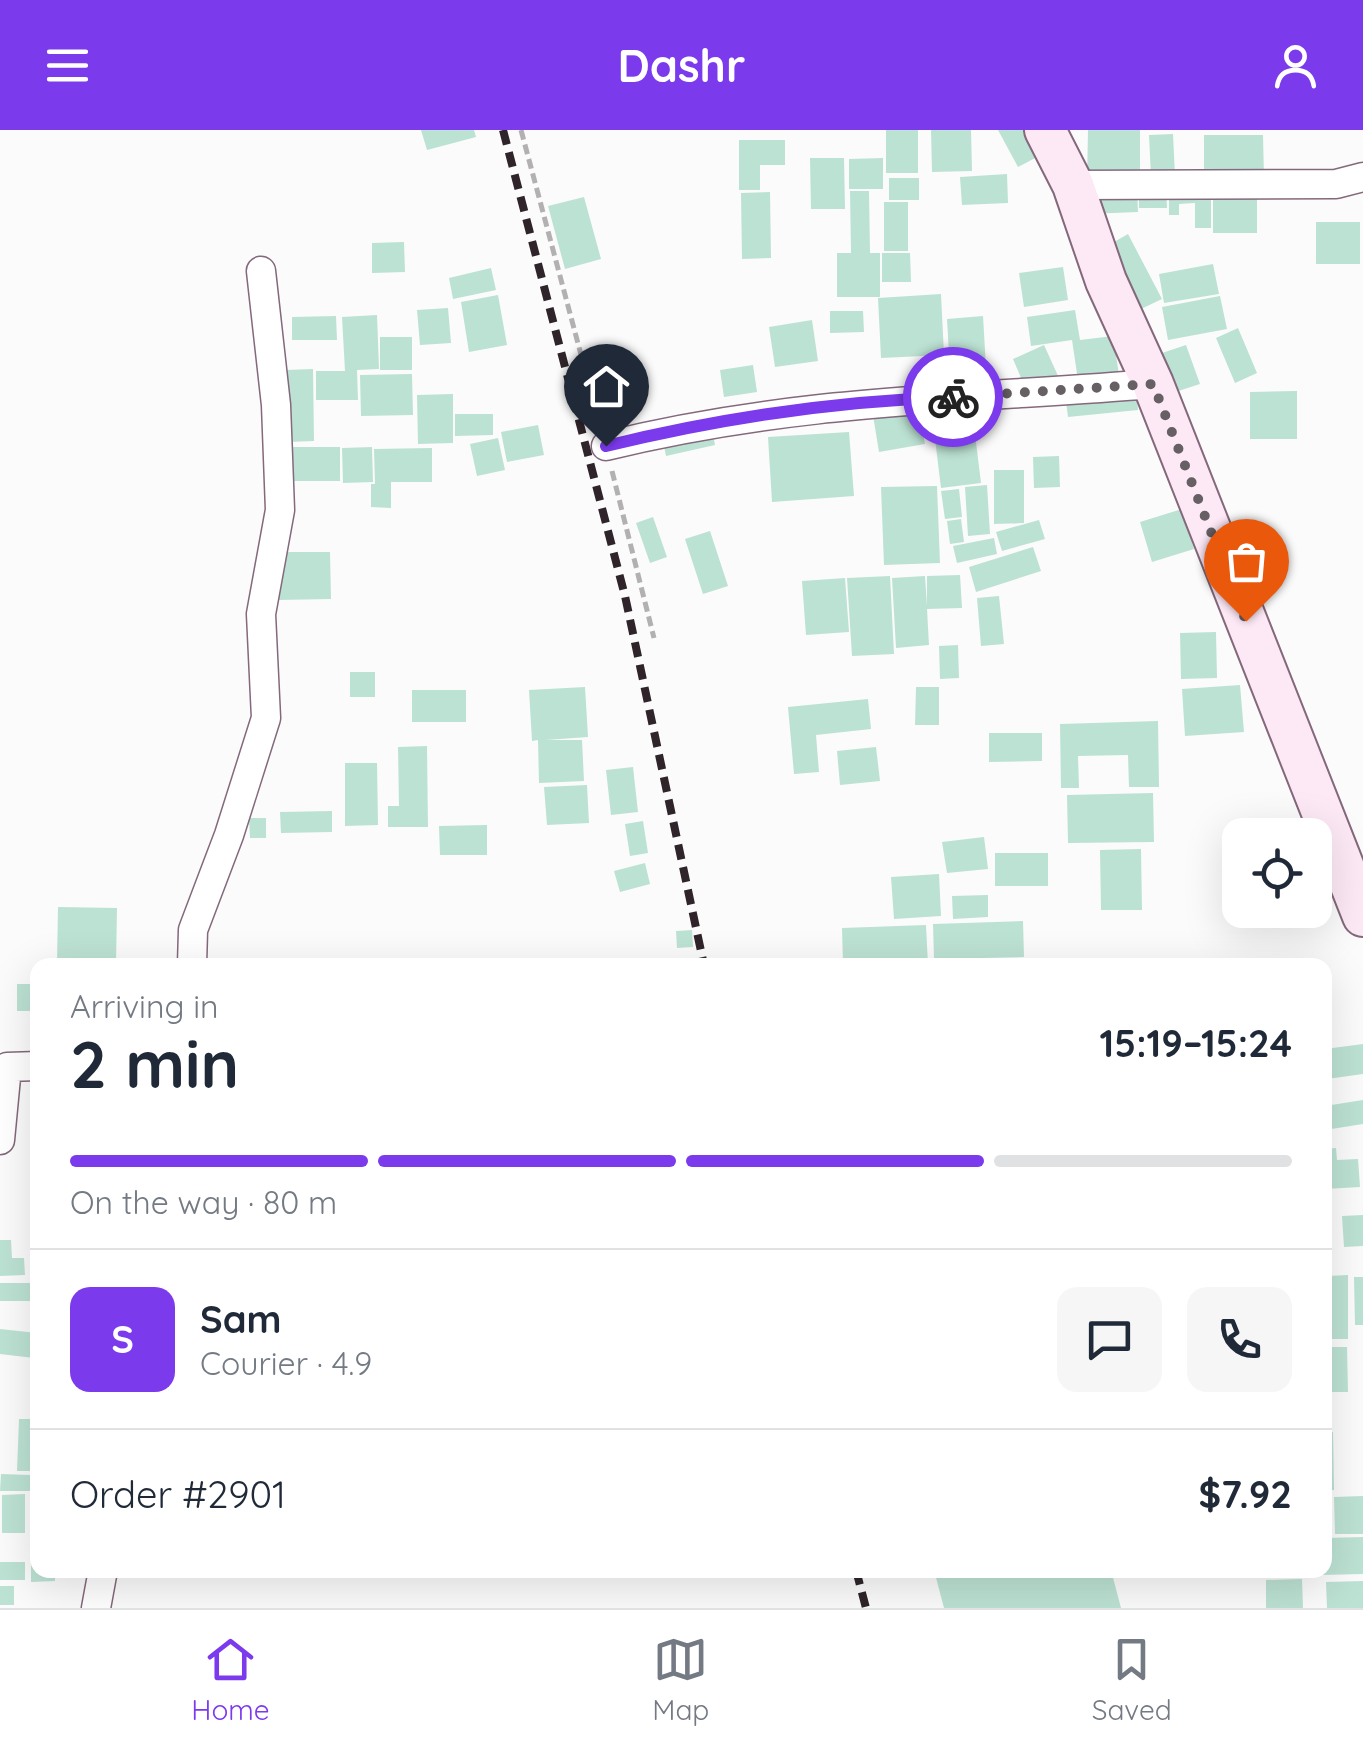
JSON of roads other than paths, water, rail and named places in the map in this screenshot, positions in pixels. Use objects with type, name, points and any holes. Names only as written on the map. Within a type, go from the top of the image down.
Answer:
[{"type":"street","points":[[1045,130],[1073,186],[1106,281],[1153,384],[1363,916]]},
{"type":"street","points":[[1073,186],[1336,184],[1363,178]]},
{"type":"street","points":[[192,958],[193,930],[230,836],[266,718],[261,614],[280,510],[276,405],[261,271]]},
{"type":"street","points":[[606,446],[732,418],[837,405],[1153,384]]},
{"type":"street","points":[[0,1140],[4,1067],[30,1066]]},
{"type":"street","points":[[96,1608],[102,1578]]},
{"type":"railway","points":[[503,130],[625,596],[703,958]]},
{"type":"railway","points":[[858,1578],[866,1608]]}]
